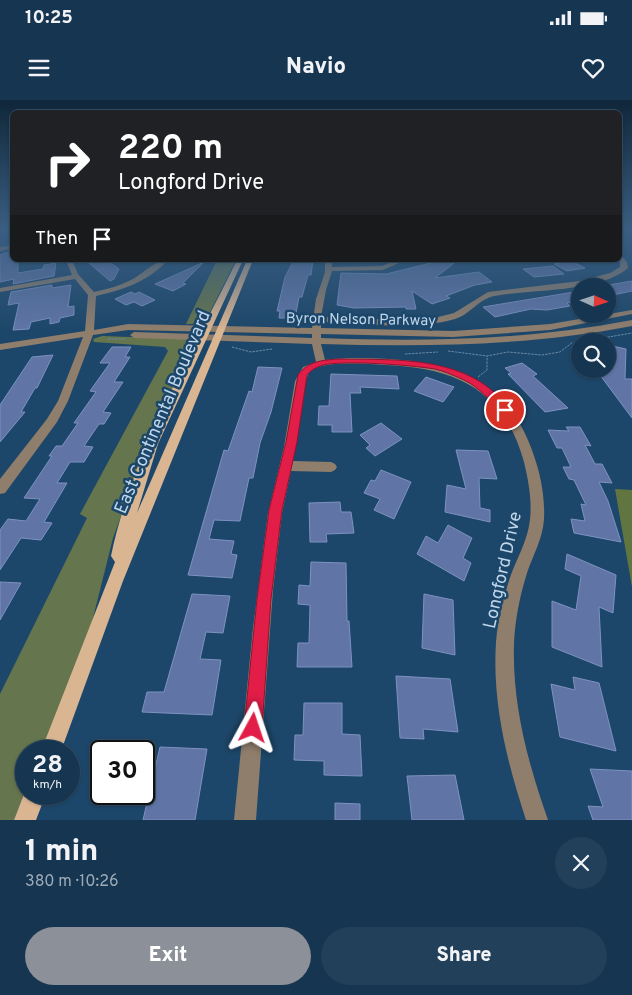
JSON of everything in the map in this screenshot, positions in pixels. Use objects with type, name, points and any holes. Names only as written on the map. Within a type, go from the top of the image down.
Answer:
[{"type":"main road","name":"East Continental Boulevard","points":[[115,581],[124,530],[152,444],[238,264]]},
{"type":"main road","name":"East Continental Boulevard","points":[[55,740],[115,581],[221,334],[249,264]]},
{"type":"main road","points":[[25,820],[31,805]]},
{"type":"street","points":[[0,488],[51,422],[63,401],[90,333],[92,295],[75,277],[70,264]]},
{"type":"street","points":[[92,295],[114,290],[148,276],[161,264]]},
{"type":"street","points":[[245,820],[264,599],[275,510],[286,466],[302,375],[308,368],[321,363],[316,337],[316,319],[322,290],[330,269],[329,264]]},
{"type":"street","points":[[330,269],[378,268],[392,264]]},
{"type":"street","points":[[316,319],[408,321],[450,318],[459,315],[480,299],[492,294],[575,283],[615,273],[624,268],[624,264]]},
{"type":"street","points":[[0,290],[75,277]]},
{"type":"street","name":"Byron Nelson Parkway","points":[[316,337],[453,334],[508,330],[596,320],[632,312]]},
{"type":"street","name":"Byron Nelson Parkway","points":[[0,347],[90,333],[205,333],[458,342],[533,339],[601,330],[632,323]]},
{"type":"street","name":"Longford Drive","points":[[321,363],[348,361],[438,367],[472,381],[494,398],[514,424],[522,440],[536,493],[537,520],[533,541],[519,574],[505,639],[504,678],[509,714],[524,782],[536,820]]},
{"type":"street","points":[[286,466],[330,467]]},
{"type":"path","points":[[472,381],[487,370],[487,356]]},
{"type":"green space","points":[[215,264],[234,264],[206,320],[196,324],[186,324]]},
{"type":"green space","points":[[102,336],[192,339],[194,345],[152,431],[113,538],[90,630],[46,740],[15,740],[15,805],[20,805],[14,820],[0,820],[0,694],[87,518],[80,514],[168,351],[165,347],[94,342],[93,339]]},
{"type":"green space","points":[[615,489],[632,490],[632,587]]},
{"type":"building","points":[[0,264],[18,264],[18,273],[43,269],[44,265],[56,264],[54,276],[13,284],[14,279],[0,282]]},
{"type":"building","points":[[90,264],[112,264],[119,269],[114,279],[110,281]]},
{"type":"building","points":[[202,264],[183,283],[186,284],[173,291],[155,284]]},
{"type":"building","points":[[292,264],[313,264],[311,275],[308,275],[302,297],[299,297],[295,318],[279,318],[280,311],[277,311],[285,277]]},
{"type":"building","points":[[428,264],[453,264],[435,278],[479,272],[492,282],[475,285],[446,296],[450,298],[432,304],[412,291],[416,309],[406,309],[406,307],[354,308],[337,305],[341,273],[386,274]]},
{"type":"building","points":[[554,264],[576,264],[585,268],[567,271]]},
{"type":"building","points":[[553,266],[564,274],[534,277],[523,269]]},
{"type":"building","points":[[632,281],[632,291],[616,294],[616,284]]},
{"type":"building","points":[[52,285],[52,288],[71,285],[68,307],[74,306],[74,315],[60,318],[59,322],[50,324],[50,318],[31,322],[29,329],[13,330],[19,303],[8,305],[11,292]]},
{"type":"building","points":[[131,292],[135,294],[139,292],[155,300],[142,306],[134,302],[126,305],[115,299]]},
{"type":"building","points":[[571,292],[571,302],[567,303],[570,306],[547,310],[531,309],[495,317],[483,307]]},
{"type":"building","points":[[112,347],[131,347],[125,357],[130,357],[114,382],[123,382],[103,412],[111,413],[104,424],[99,424],[84,446],[93,447],[84,462],[70,462],[57,483],[67,483],[44,522],[52,523],[41,540],[21,538],[0,570],[0,530],[8,519],[26,521],[40,499],[24,498],[52,456],[49,456],[56,446],[62,446],[78,423],[74,423],[96,392],[90,391],[110,363],[100,363]]},
{"type":"building","points":[[616,347],[626,349],[625,379],[632,379],[632,418],[602,378],[616,378]]},
{"type":"building","points":[[53,355],[37,388],[35,388],[21,412],[25,412],[0,442],[0,405],[32,357]]},
{"type":"building","points":[[522,363],[537,374],[533,376],[568,408],[545,412],[508,374],[511,373],[505,368]]},
{"type":"building","points":[[258,367],[282,368],[271,412],[260,443],[253,478],[249,478],[240,521],[214,520],[209,539],[234,541],[231,554],[237,555],[232,578],[188,575],[224,450],[228,451],[249,391],[252,392]]},
{"type":"building","points":[[331,374],[397,376],[399,389],[360,387],[361,393],[350,393],[352,432],[332,432],[332,425],[318,425],[319,406],[329,406]]},
{"type":"building","points":[[426,377],[454,387],[443,402],[414,391]]},
{"type":"building","points":[[381,423],[402,439],[375,456],[366,448],[370,445],[360,435]]},
{"type":"building","points":[[566,427],[580,427],[591,446],[585,445],[595,464],[602,464],[612,483],[599,482],[608,501],[621,542],[574,533],[571,519],[585,521],[581,504],[586,505],[574,480],[569,479],[563,467],[571,467],[562,448],[557,448],[548,430],[569,431]]},
{"type":"building","points":[[456,450],[488,451],[497,479],[479,478],[480,508],[490,510],[490,522],[445,512],[447,485],[466,489]]},
{"type":"building","points":[[381,470],[411,482],[394,519],[374,510],[380,499],[364,493],[371,480],[375,481]]},
{"type":"building","points":[[340,502],[341,512],[351,512],[354,533],[326,534],[327,542],[310,542],[309,503]]},
{"type":"building","points":[[448,525],[472,538],[463,558],[471,563],[464,581],[417,554],[426,536],[438,543]]},
{"type":"building","points":[[567,554],[616,575],[613,613],[599,607],[602,667],[552,647],[552,601],[576,610],[581,576],[565,569]]},
{"type":"building","points":[[311,562],[346,563],[347,621],[349,621],[352,667],[297,667],[298,643],[309,643],[310,605],[298,604],[299,585],[310,586]]},
{"type":"building","points":[[0,582],[21,583],[0,620]]},
{"type":"building","points":[[192,594],[230,596],[223,633],[206,632],[200,659],[221,660],[212,715],[142,712],[147,692],[164,692]]},
{"type":"building","points":[[424,594],[453,600],[455,655],[422,648]]},
{"type":"building","points":[[396,676],[450,679],[458,732],[423,729],[424,739],[400,738]]},
{"type":"building","points":[[573,677],[599,683],[616,751],[560,737],[551,684],[575,690]]},
{"type":"building","points":[[304,703],[342,703],[342,734],[360,735],[362,776],[324,775],[324,761],[294,760],[295,735],[303,735]]},
{"type":"building","points":[[160,747],[207,749],[195,820],[143,820],[146,805],[155,805],[155,768]]},
{"type":"building","points":[[590,769],[632,771],[632,820],[593,820],[588,806],[603,807]]},
{"type":"building","points":[[455,775],[464,820],[412,820],[407,776]]},
{"type":"building","points":[[335,803],[360,804],[360,820],[335,820]]},
{"type":"route","points":[[253,728],[264,599],[275,510],[292,442],[302,375],[308,368],[314,365],[339,361],[404,363],[438,367],[468,378],[494,398],[505,410]]}]
